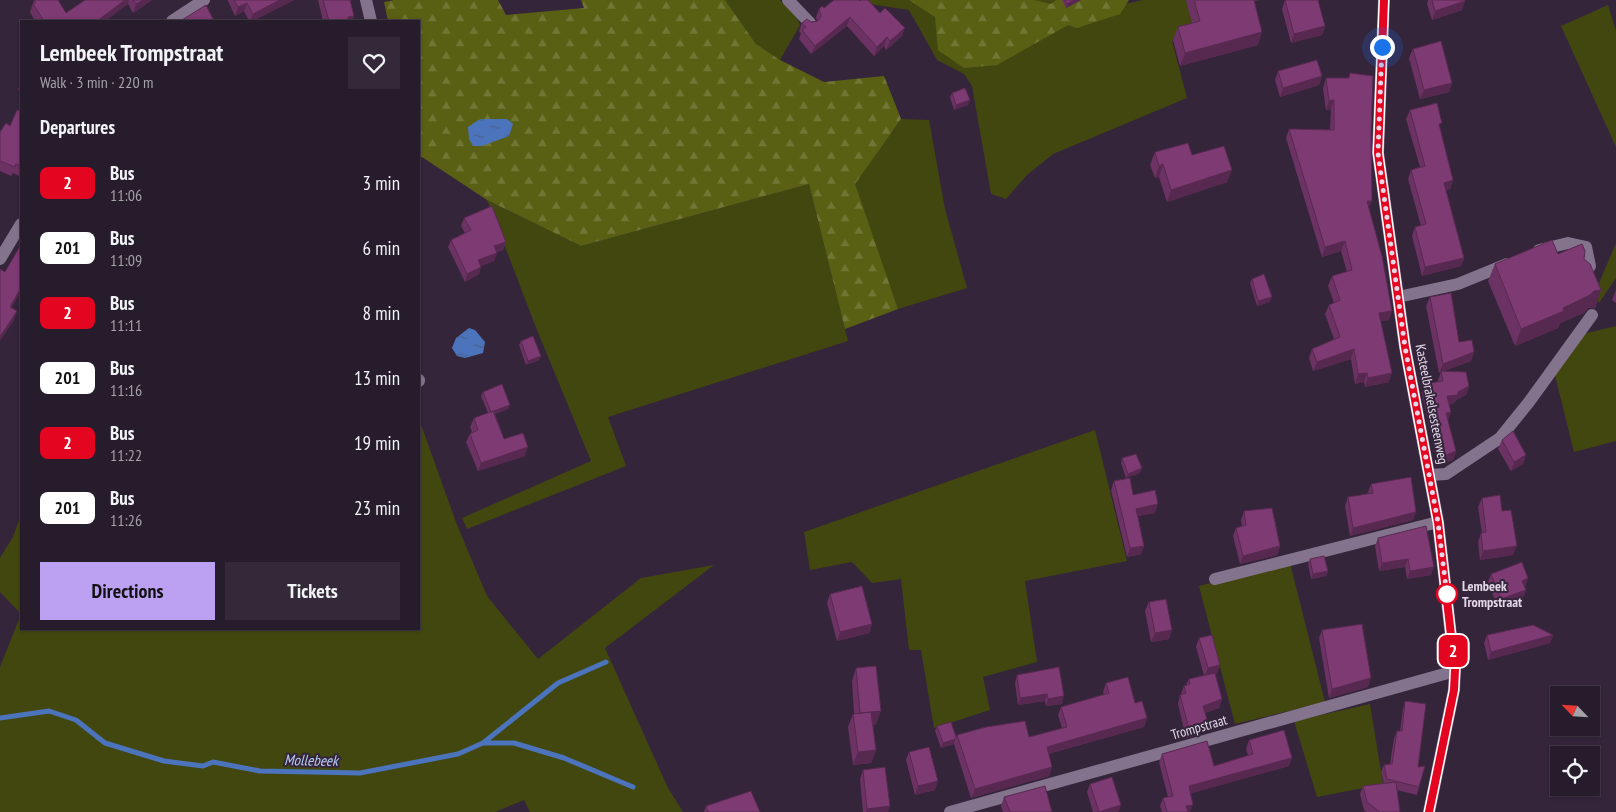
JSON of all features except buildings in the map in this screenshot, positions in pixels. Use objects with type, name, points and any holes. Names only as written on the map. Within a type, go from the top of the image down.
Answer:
[{"type":"street","points":[[174,20],[204,0]]},
{"type":"street","points":[[366,0],[371,20]]},
{"type":"street","points":[[788,0],[810,23]]},
{"type":"street","name":"Kasteelbrakelsesteenweg","points":[[1384,0],[1378,153],[1413,416],[1430,475],[1438,522],[1455,670],[1454,690],[1429,812]]},
{"type":"street","points":[[0,259],[20,226]]},
{"type":"street","points":[[1398,297],[1458,284],[1541,249],[1568,243],[1586,247],[1590,266],[1585,273]]},
{"type":"street","points":[[1430,475],[1446,474],[1500,438],[1529,402],[1592,315]]},
{"type":"street","points":[[1214,578],[1438,522]]},
{"type":"street","name":"Trompstraat","points":[[950,812],[1455,670]]},
{"type":"green space","points":[[394,0],[498,0],[506,15],[584,8],[581,0],[725,0],[756,44],[780,60],[824,82],[884,76],[901,119],[855,184],[898,309],[845,329],[809,184],[581,246],[487,200],[420,156],[420,20],[388,20],[384,2]]},
{"type":"green space","points":[[725,0],[780,0],[796,16],[800,25],[780,60],[756,44]]},
{"type":"green space","points":[[861,0],[1087,0],[1094,12],[1142,0],[1186,0],[1196,31],[1172,41],[1187,98],[1053,154],[1027,175],[1006,199],[991,194],[972,86],[964,74],[937,60],[909,10],[863,3]]},
{"type":"green space","points":[[909,0],[1034,0],[1051,4],[1056,0],[1129,0],[1120,14],[1077,28],[1068,25],[997,65],[964,68],[938,50],[935,17]]},
{"type":"green space","points":[[1608,5],[1616,31],[1616,147],[1561,26]]},
{"type":"green space","points":[[901,119],[929,120],[945,209],[967,288],[898,309],[854,184]]},
{"type":"green space","points":[[809,184],[848,341],[608,417],[626,466],[467,529],[462,518],[591,461],[537,330],[487,200],[581,246]]},
{"type":"green space","points":[[1616,243],[1616,278],[1599,303],[1594,295]]},
{"type":"green space","points":[[1616,326],[1616,441],[1574,452],[1554,371],[1583,334]]},
{"type":"green space","points":[[420,422],[457,525],[487,596],[538,659],[641,578],[714,565],[605,648],[668,788],[683,812],[530,812],[524,800],[495,812],[0,812],[0,667],[20,617],[20,630],[420,630]]},
{"type":"green space","points":[[1095,430],[1127,561],[1025,581],[1037,662],[983,677],[990,710],[934,728],[921,650],[909,650],[901,579],[872,583],[852,562],[810,570],[804,532]]},
{"type":"green space","points":[[20,518],[20,613],[0,592],[0,558],[13,537]]},
{"type":"green space","points":[[1290,563],[1325,702],[1235,724],[1199,586]]},
{"type":"green space","points":[[1370,704],[1383,784],[1317,797],[1294,721]]},
{"type":"water","points":[[480,119],[507,119],[513,124],[509,136],[482,146],[473,146],[469,139],[468,127]]},
{"type":"water","points":[[469,328],[475,330],[485,342],[483,353],[465,358],[457,356],[452,348],[456,338]]},
{"type":"waterway","name":"Mollebeek","points":[[0,718],[49,711],[76,720],[105,743],[164,761],[203,766],[213,762],[260,771],[360,773],[458,754],[483,743],[558,683],[606,662]]},
{"type":"waterway","points":[[483,743],[514,743],[564,758],[633,787]]},
{"type":"bus line","name":"2","points":[[1384,0],[1378,153],[1405,347],[1438,522],[1455,670],[1454,690],[1429,812]]},
{"type":"place","name":"Lembeek Trompstraat","points":[[1447,594]]},
{"type":"route","points":[[1382,47],[1378,153],[1405,347],[1438,522],[1447,596],[1447,594]]}]
